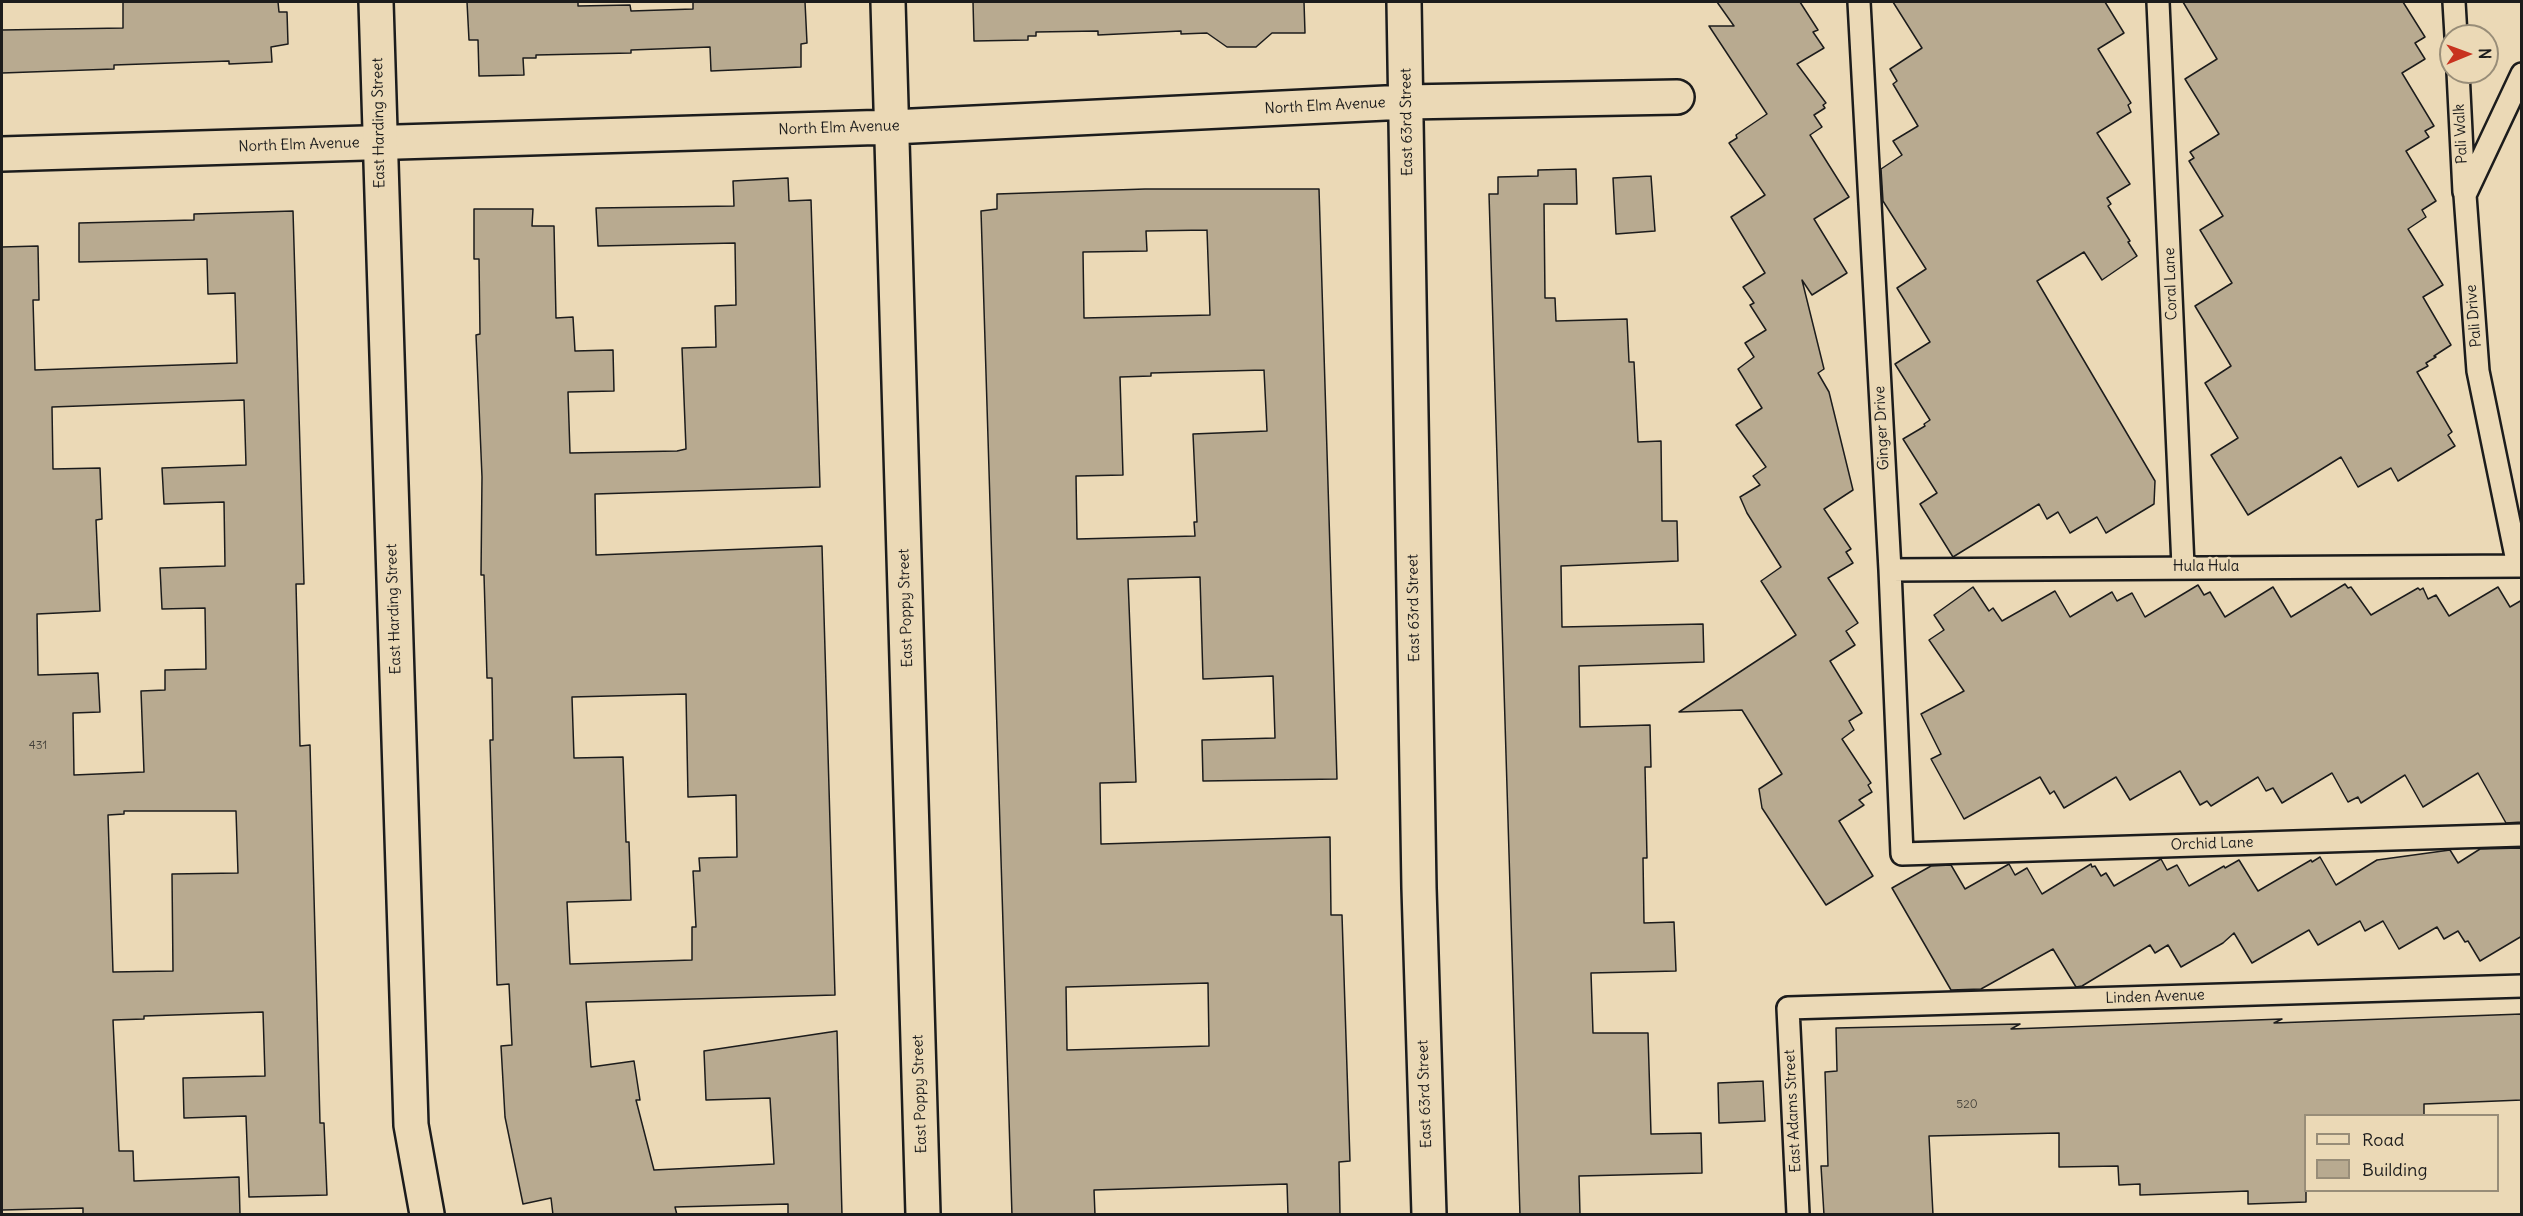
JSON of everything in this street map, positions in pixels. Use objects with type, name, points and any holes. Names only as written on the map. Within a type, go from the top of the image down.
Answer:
[{"type":"street","name":"East Harding Street","points":[[376,2],[411,1125],[427,1215]]},
{"type":"street","name":"East Poppy Street","points":[[888,2],[923,1215]]},
{"type":"street","name":"East 63rd Street","points":[[1404,2],[1418,876],[1429,1215]]},
{"type":"street","name":"North Elm Avenue","points":[[2,154],[891,127],[1406,102],[1677,97]]},
{"type":"lane","name":"Ginger Drive","points":[[1859,2],[1890,570],[1902,854]]},
{"type":"lane","name":"Coral Lane","points":[[2158,2],[2183,566]]},
{"type":"lane","points":[[2454,2],[2455,24]]},
{"type":"lane","points":[[2464,195],[2522,74]]},
{"type":"lane","name":"Pali Walk","points":[[2459,84],[2464,195]]},
{"type":"lane","name":"Pali Drive","points":[[2464,195],[2478,371],[2520,566]]},
{"type":"lane","name":"Hula Hula","points":[[1890,570],[2183,566],[2520,566]]},
{"type":"lane","name":"Orchid Lane","points":[[1902,854],[2522,835]]},
{"type":"lane","name":"Linden Avenue","points":[[1788,1008],[2522,986]]},
{"type":"lane","name":"East Adams Street","points":[[1788,1008],[1798,1215]]},
{"type":"building","points":[[123,2],[278,2],[279,12],[287,12],[288,44],[271,47],[272,62],[229,64],[229,61],[114,65],[114,69],[2,73],[2,30],[123,28]]},
{"type":"building","points":[[467,2],[578,2],[578,6],[630,5],[631,11],[693,9],[693,2],[805,2],[807,43],[801,44],[801,67],[711,71],[710,47],[631,50],[631,53],[536,55],[536,58],[523,58],[524,75],[479,76],[478,40],[469,40]]},
{"type":"building","points":[[973,2],[1304,2],[1305,33],[1272,33],[1256,47],[1227,47],[1207,33],[1181,34],[1181,31],[1098,35],[1098,31],[1036,32],[1036,36],[1028,36],[1028,40],[974,41]]},
{"type":"building","points":[[1717,2],[1800,2],[1818,30],[1813,32],[1824,48],[1797,64],[1826,103],[1823,105],[1825,108],[1814,115],[1822,127],[1810,135],[1849,197],[1814,219],[1847,273],[1812,295],[1802,280],[1824,369],[1818,373],[1829,392],[1853,490],[1824,509],[1851,549],[1846,552],[1853,563],[1828,578],[1858,623],[1846,631],[1855,645],[1830,661],[1862,713],[1849,721],[1854,730],[1842,739],[1871,783],[1868,785],[1872,792],[1859,800],[1864,805],[1839,821],[1873,876],[1826,905],[1762,808],[1759,789],[1782,774],[1742,710],[1679,712],[1796,635],[1761,581],[1781,567],[1747,513],[1740,497],[1760,485],[1753,476],[1766,467],[1736,425],[1762,408],[1738,369],[1754,357],[1745,343],[1766,330],[1750,305],[1754,303],[1743,287],[1765,273],[1731,217],[1765,195],[1729,143],[1737,138],[1736,135],[1767,114],[1709,26],[1734,26]]},
{"type":"building","points":[[1893,2],[2105,2],[2124,33],[2098,49],[2131,103],[2128,105],[2131,112],[2097,133],[2130,184],[2107,198],[2111,204],[2108,206],[2137,256],[2102,280],[2084,252],[2037,281],[2155,481],[2154,504],[2106,533],[2097,517],[2070,533],[2058,512],[2047,519],[2039,504],[1953,557],[1920,504],[1937,493],[1903,439],[1925,426],[1924,424],[1930,420],[1895,364],[1930,342],[1897,288],[1926,269],[1883,201],[1881,169],[1902,155],[1893,141],[1918,126],[1893,84],[1897,81],[1890,69],[1922,48]]},
{"type":"building","points":[[2183,2],[2403,2],[2425,37],[2415,43],[2425,59],[2402,73],[2434,126],[2425,131],[2429,137],[2406,151],[2436,201],[2422,210],[2426,217],[2408,229],[2443,285],[2423,297],[2451,345],[2426,363],[2428,366],[2417,372],[2452,432],[2448,435],[2455,446],[2398,481],[2391,468],[2358,487],[2341,457],[2248,515],[2211,455],[2238,438],[2205,383],[2231,366],[2195,306],[2232,283],[2200,230],[2223,216],[2189,161],[2194,158],[2190,152],[2219,134],[2185,79],[2217,59]]},
{"type":"building","points":[[1576,169],[1577,204],[1544,204],[1545,298],[1555,298],[1556,321],[1627,319],[1629,362],[1634,362],[1638,442],[1661,441],[1662,521],[1677,521],[1678,561],[1561,566],[1562,627],[1703,624],[1704,662],[1579,666],[1580,727],[1650,725],[1651,767],[1645,767],[1647,858],[1643,858],[1644,923],[1674,922],[1676,971],[1591,973],[1593,1033],[1648,1033],[1651,1134],[1701,1133],[1702,1173],[1579,1176],[1580,1215],[1520,1215],[1489,194],[1498,194],[1498,177],[1538,176],[1538,170]]},
{"type":"building","points":[[1651,176],[1655,231],[1616,234],[1613,178]]},
{"type":"building","points":[[788,178],[789,201],[811,200],[820,487],[595,494],[596,555],[822,546],[835,995],[586,1002],[591,1067],[634,1061],[640,1100],[636,1100],[654,1170],[774,1164],[770,1098],[706,1100],[704,1051],[837,1031],[842,1215],[788,1215],[788,1204],[675,1207],[677,1215],[553,1215],[551,1198],[523,1204],[505,1117],[501,1046],[512,1045],[509,984],[497,985],[490,740],[493,740],[492,678],[487,678],[484,575],[481,575],[482,477],[476,335],[480,334],[479,259],[474,259],[474,209],[533,209],[532,226],[554,226],[556,318],[573,317],[575,351],[613,350],[614,391],[568,392],[570,453],[677,451],[686,449],[682,348],[716,347],[715,306],[736,305],[735,243],[598,246],[596,208],[734,206],[733,181]],"holes":[[[686,694],[688,797],[736,795],[737,857],[699,858],[700,871],[693,871],[696,927],[692,927],[692,960],[570,964],[567,902],[631,900],[623,757],[574,758],[572,697]]]},
{"type":"building","points":[[1145,189],[1319,189],[1337,779],[1203,781],[1202,740],[1275,738],[1273,676],[1203,679],[1200,577],[1128,579],[1136,782],[1100,783],[1101,844],[1330,837],[1331,915],[1342,915],[1350,1161],[1339,1162],[1340,1215],[1288,1215],[1287,1184],[1094,1190],[1095,1215],[1012,1215],[981,211],[997,209],[997,194]],"holes":[[[1207,230],[1210,315],[1084,318],[1083,252],[1147,251],[1146,231]],[[1264,370],[1267,431],[1193,434],[1197,522],[1194,522],[1195,536],[1077,539],[1076,476],[1123,475],[1120,377],[1151,376],[1151,373]],[[1208,983],[1209,1046],[1067,1050],[1066,987]]]},
{"type":"building","points":[[293,211],[304,584],[296,584],[300,746],[310,745],[320,1123],[324,1123],[327,1195],[249,1197],[246,1116],[184,1118],[183,1078],[265,1076],[263,1012],[144,1016],[144,1019],[113,1020],[119,1151],[133,1151],[134,1181],[239,1177],[240,1215],[83,1215],[83,1208],[2,1210],[2,247],[38,246],[39,300],[33,300],[35,370],[237,363],[235,293],[208,294],[207,259],[79,262],[79,223],[194,220],[194,214]],"holes":[[[244,400],[246,465],[162,468],[164,504],[224,502],[225,566],[160,568],[162,609],[205,608],[206,669],[165,670],[165,690],[141,691],[144,772],[74,775],[73,713],[100,712],[98,673],[38,675],[37,614],[100,611],[96,520],[102,519],[100,468],[53,469],[52,407]],[[124,811],[236,811],[238,873],[172,874],[173,971],[113,972],[108,815],[124,814]]]},
{"type":"building","points":[[2345,584],[2348,588],[2351,587],[2371,615],[2418,588],[2420,590],[2423,588],[2428,599],[2436,595],[2449,616],[2498,587],[2510,607],[2522,600],[2522,822],[2506,823],[2478,773],[2423,807],[2405,775],[2361,803],[2358,797],[2348,802],[2332,773],[2282,803],[2273,788],[2266,791],[2258,777],[2211,806],[2207,801],[2200,805],[2180,771],[2130,800],[2116,777],[2064,808],[2054,791],[2050,794],[2040,777],[1964,819],[1931,759],[1941,754],[1921,714],[1964,691],[1929,640],[1944,630],[1934,615],[1973,587],[1989,611],[1993,608],[2002,621],[2055,591],[2070,617],[2112,592],[2117,601],[2132,593],[2145,617],[2198,585],[2204,595],[2210,592],[2225,617],[2273,587],[2291,617]]},
{"type":"building","points":[[2522,848],[2522,936],[2480,961],[2468,941],[2465,942],[2458,931],[2444,939],[2437,927],[2399,949],[2383,921],[2365,931],[2360,921],[2318,945],[2309,930],[2252,963],[2234,933],[2223,943],[2181,967],[2168,945],[2155,953],[2150,945],[2082,986],[2076,987],[2053,949],[1981,989],[1951,990],[1892,888],[1931,866],[1951,865],[1965,889],[2009,864],[2015,875],[2027,868],[2042,894],[2091,864],[2101,876],[2106,873],[2114,886],[2161,859],[2167,870],[2177,865],[2189,886],[2239,860],[2258,891],[2320,857],[2336,885],[2377,860],[2450,850],[2458,863],[2480,849]]},
{"type":"building","points":[[2522,1014],[2522,1100],[2424,1104],[2424,1114],[2304,1114],[2306,1202],[2248,1204],[2248,1191],[2140,1195],[2140,1184],[2119,1185],[2118,1166],[2059,1167],[2059,1133],[1929,1136],[1933,1215],[1824,1215],[1821,1166],[1828,1166],[1825,1072],[1837,1071],[1836,1028],[2020,1024],[2011,1029],[2282,1019],[2274,1023]]},
{"type":"building","points":[[1763,1081],[1765,1121],[1719,1123],[1718,1083]]}]
